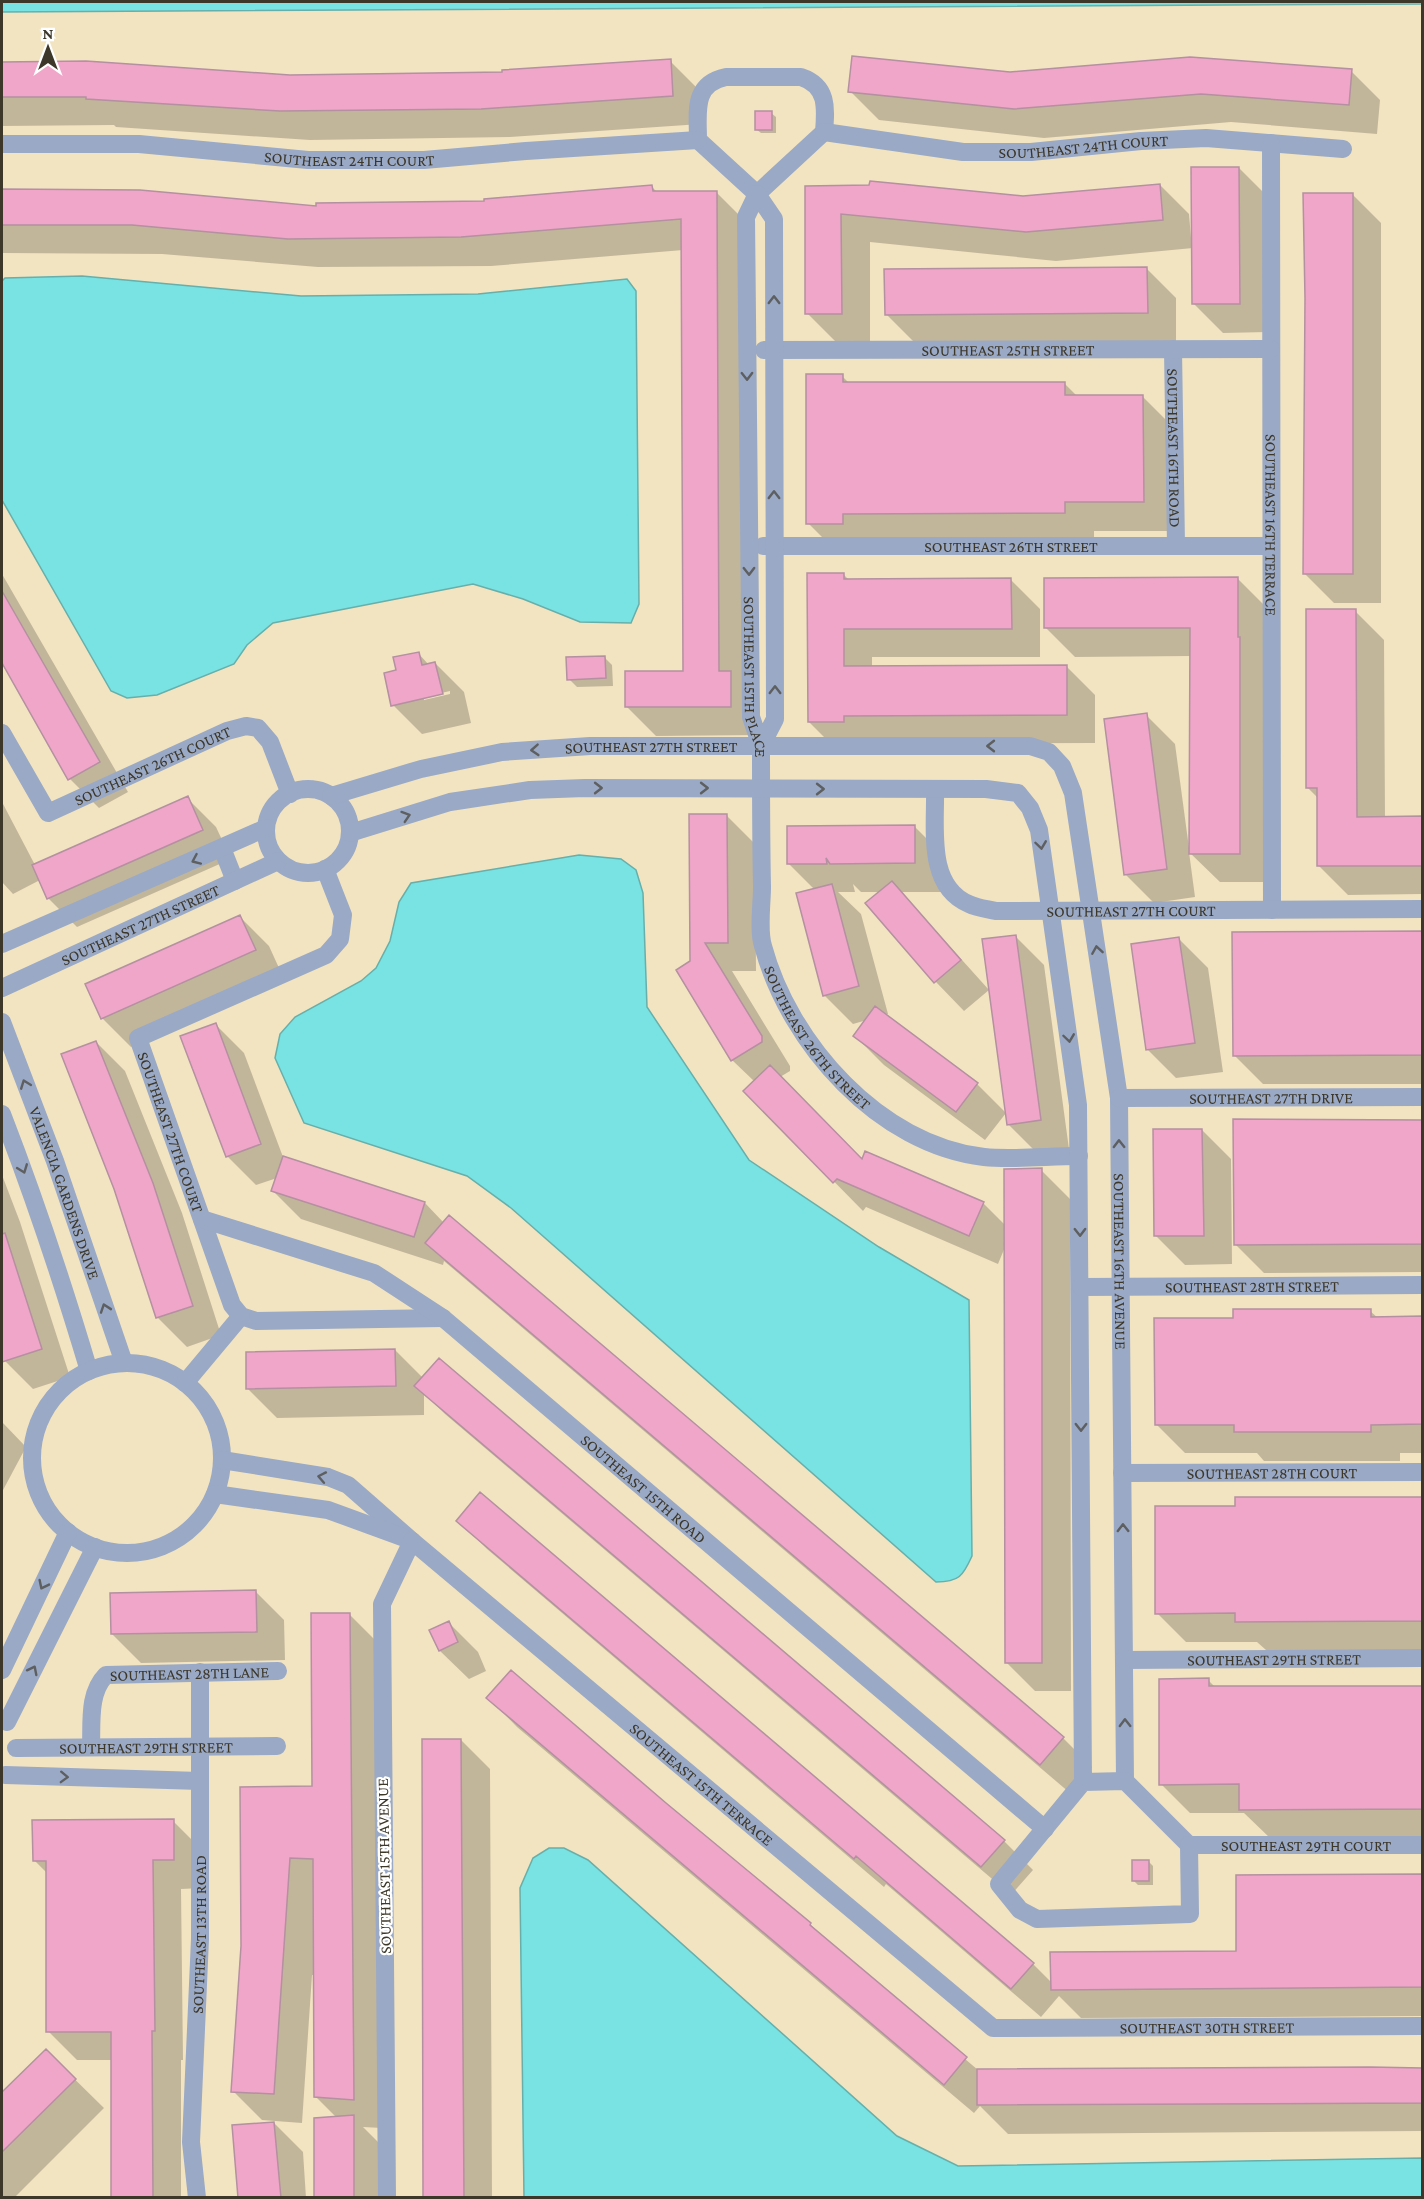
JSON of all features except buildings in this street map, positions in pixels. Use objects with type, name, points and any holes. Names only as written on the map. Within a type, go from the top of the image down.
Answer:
[{"type":"street","points":[[726,77],[801,77],[813,81],[821,91],[826,109],[824,132],[757,194],[698,140],[698,107],[702,90],[713,80],[726,77]]},
{"type":"street","name":"SOUTHEAST 24TH COURT","points":[[824,132],[963,152],[1031,152],[1141,141],[1206,138],[1343,149]]},
{"type":"street","name":"SOUTHEAST 24TH COURT","points":[[2,144],[139,144],[308,160],[424,160],[698,140]]},
{"type":"street","name":"SOUTHEAST 16TH TERRACE","points":[[1271,143],[1272,910]]},
{"type":"street","name":"SOUTHEAST 15TH PLACE","points":[[757,194],[746,217],[751,717],[761,746]]},
{"type":"street","name":"SOUTHEAST 15TH PLACE","points":[[757,194],[774,219],[775,719],[761,746]]},
{"type":"street","name":"SOUTHEAST 16TH ROAD","points":[[1173,349],[1176,546]]},
{"type":"street","name":"SOUTHEAST 25TH STREET","points":[[747,350],[1271,349]]},
{"type":"street","name":"SOUTHEAST 26TH STREET","points":[[749,546],[1271,546]]},
{"type":"street","name":"SOUTHEAST 26TH COURT","points":[[2,733],[48,813],[227,731],[246,726],[258,728],[270,742],[290,794]]},
{"type":"street","name":"SOUTHEAST 27TH STREET","points":[[331,796],[421,769],[502,752],[590,746],[1030,746],[1049,752]]},
{"type":"street","name":"SOUTHEAST 26TH STREET","points":[[761,746],[762,944],[789,1010],[813,1048],[861,1101],[892,1123],[936,1146],[984,1157],[1079,1156]]},
{"type":"street","name":"SOUTHEAST 16TH AVENUE","points":[[1049,752],[1062,766],[1073,793],[1119,1098],[1125,1781]]},
{"type":"street","points":[[350,833],[450,802],[530,790],[585,788],[986,789],[1018,793],[1030,808],[1039,830],[1078,1105],[1083,1782],[999,1884],[1020,1910],[1037,1919],[1190,1914],[1189,1845],[1125,1781],[1083,1782]]},
{"type":"street","name":"SOUTHEAST 27TH COURT","points":[[935,789],[938,870],[950,892],[968,904],[996,911],[1422,909]]},
{"type":"street","points":[[304,790],[318,791],[331,796],[345,812],[350,833],[343,855],[325,869],[313,873],[300,873],[278,861],[271,851],[266,828],[273,808],[290,794],[304,790]]},
{"type":"street","points":[[2,944],[266,828]]},
{"type":"street","points":[[222,848],[235,881]]},
{"type":"street","name":"SOUTHEAST 27TH STREET","points":[[2,988],[278,861]]},
{"type":"street","name":"SOUTHEAST 27TH COURT","points":[[241,1316],[232,1305],[138,1038],[326,956],[340,939],[343,915],[325,869]]},
{"type":"street","name":"VALENCIA GARDENS DRIVE","points":[[2,1022],[54,1161],[124,1363]]},
{"type":"street","name":"SOUTHEAST 27TH DRIVE","points":[[1119,1098],[1422,1097]]},
{"type":"street","name":"VALENCIA GARDENS DRIVE","points":[[2,1114],[26,1175],[64,1286],[89,1371]]},
{"type":"street","name":"SOUTHEAST 15TH ROAD","points":[[202,1219],[374,1273],[443,1318],[1045,1829]]},
{"type":"street","name":"SOUTHEAST 28TH STREET","points":[[1081,1287],[1422,1285]]},
{"type":"street","points":[[185,1383],[241,1316],[256,1321],[443,1318]]},
{"type":"street","points":[[124,1363],[146,1365],[167,1371],[185,1383],[206,1404],[219,1431],[222,1460],[215,1494],[200,1518],[178,1538],[152,1549],[123,1552],[95,1547],[68,1532],[49,1512],[36,1487],[32,1460],[35,1432],[47,1407],[65,1386],[89,1371],[124,1363]]},
{"type":"street","name":"SOUTHEAST 15TH TERRACE","points":[[222,1460],[328,1477],[348,1485],[993,2028]]},
{"type":"street","name":"SOUTHEAST 28TH COURT","points":[[1122,1473],[1422,1472]]},
{"type":"street","points":[[328,1510],[348,1485]]},
{"type":"street","name":"SOUTHEAST 15TH TERRACE","points":[[215,1494],[328,1510],[412,1541]]},
{"type":"street","points":[[2,1670],[68,1532]]},
{"type":"street","name":"SOUTHEAST 15TH AVENUE","points":[[387,2198],[382,1604],[412,1541]]},
{"type":"street","points":[[3,1776],[11,1767],[16,1748],[12,1730],[4,1719],[95,1547]]},
{"type":"street","name":"SOUTHEAST 29TH STREET","points":[[1124,1659],[1422,1658]]},
{"type":"street","name":"SOUTHEAST 28TH LANE","points":[[91,1747],[93,1701],[98,1682],[106,1675],[278,1671]]},
{"type":"street","name":"SOUTHEAST 13TH ROAD","points":[[197,2198],[191,2142],[200,1939],[200,1672]]},
{"type":"street","name":"SOUTHEAST 29TH STREET","points":[[16,1748],[277,1746]]},
{"type":"street","name":"SOUTHEAST 29TH STREET","points":[[3,1776],[200,1781]]},
{"type":"street","name":"SOUTHEAST 29TH COURT","points":[[1189,1845],[1422,1845]]},
{"type":"street","name":"SOUTHEAST 30TH STREET","points":[[993,2028],[1422,2026]]},
{"type":"water","points":[[2,2],[1422,2],[1422,4],[2,12]]},
{"type":"water","points":[[82,276],[301,296],[478,294],[627,279],[636,291],[639,604],[631,623],[580,622],[523,599],[473,584],[273,623],[247,645],[234,664],[157,695],[127,698],[111,691],[2,500],[2,281],[5,278]]},
{"type":"water","points":[[579,855],[621,859],[636,870],[643,893],[647,1007],[749,1160],[879,1247],[969,1300],[972,1556],[963,1573],[955,1579],[936,1582],[511,1208],[467,1176],[304,1123],[275,1058],[280,1034],[295,1017],[361,981],[376,968],[390,941],[399,902],[411,883]]},
{"type":"water","points":[[549,1848],[564,1848],[588,1860],[897,2136],[958,2166],[1422,2158],[1422,2197],[524,2197],[520,1888],[533,1858]]}]
